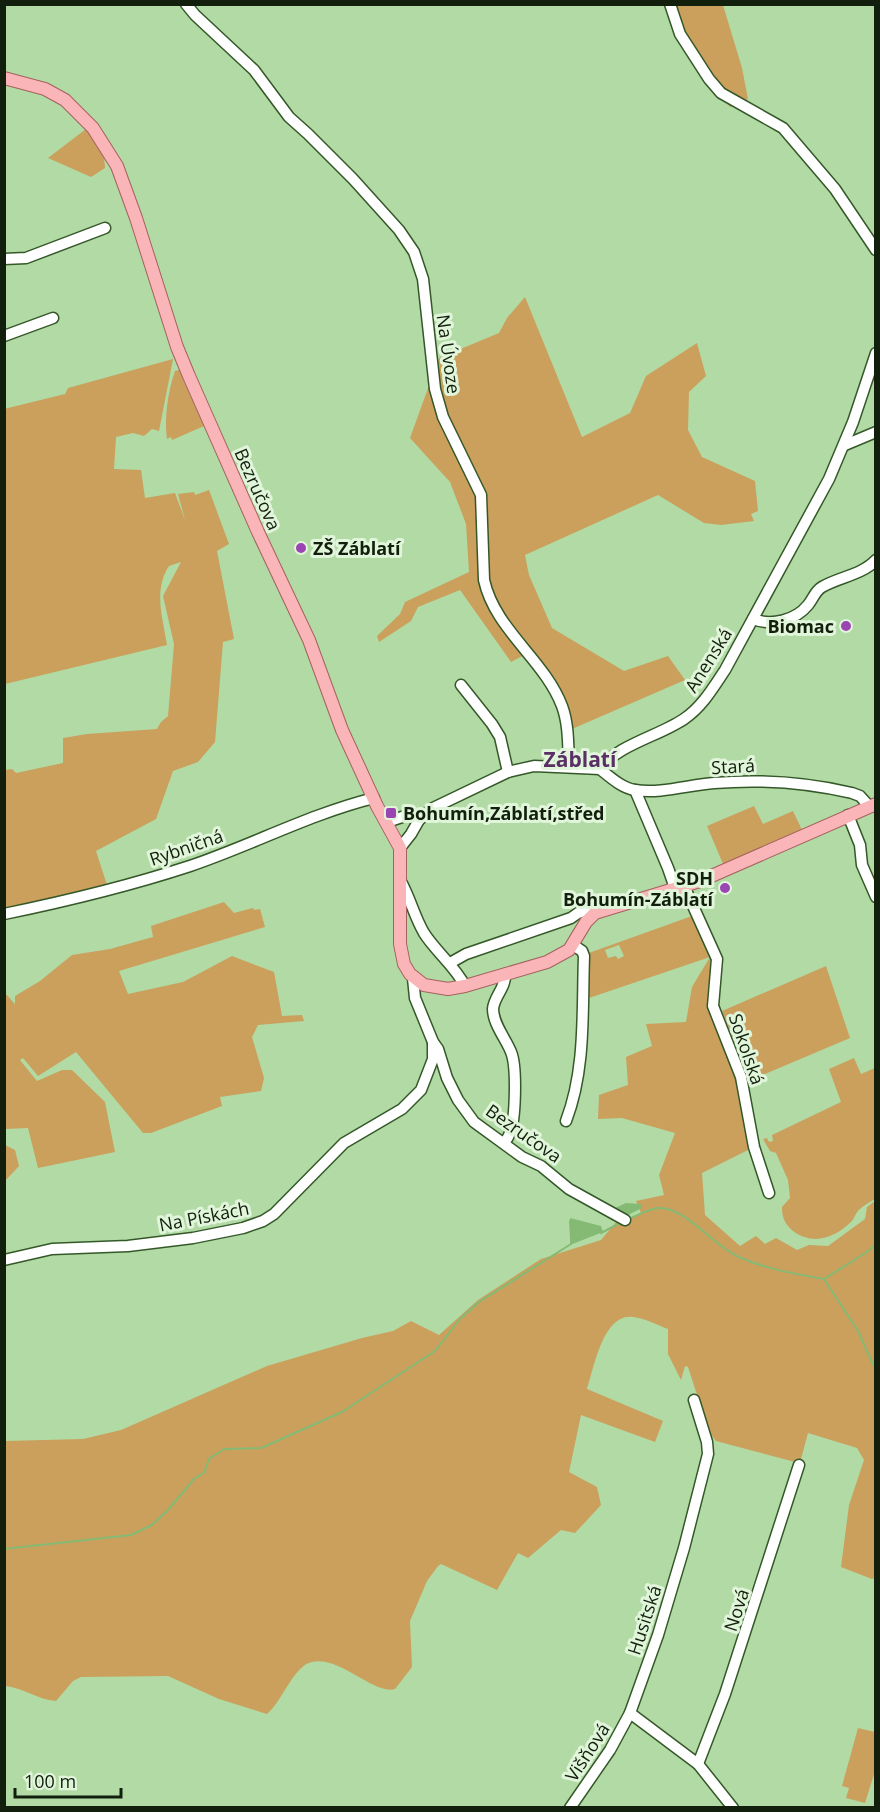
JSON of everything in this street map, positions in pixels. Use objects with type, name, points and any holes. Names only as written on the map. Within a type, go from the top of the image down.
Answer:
[{"type":"main road","name":"Bezručova","points":[[4,78],[45,89],[66,100],[86,119],[112,156],[125,184],[165,312],[185,367],[309,640],[333,708],[374,798],[400,848],[400,944],[404,964],[414,978]]},
{"type":"main road","points":[[414,978],[424,985],[448,989],[553,960],[566,953],[586,922],[595,914],[711,877],[872,805]]},
{"type":"street","name":"Na Úvoze","points":[[186,4],[254,70],[289,117],[353,179],[399,230],[414,252],[423,279],[435,389],[443,417],[481,495],[486,590],[495,610],[558,697],[566,718],[569,766]]},
{"type":"street","points":[[670,4],[680,34],[709,79],[722,93],[783,128],[835,189],[876,250]]},
{"type":"street","points":[[4,259],[26,258],[105,228]]},
{"type":"street","points":[[4,336],[53,318]]},
{"type":"street","name":"Anenská","points":[[600,769],[610,759],[682,720],[709,695],[815,506],[844,445],[876,353]]},
{"type":"street","points":[[844,445],[876,432]]},
{"type":"street","points":[[753,619],[774,623],[795,614],[807,606],[819,589],[874,564]]},
{"type":"street","points":[[461,685],[500,737],[508,771]]},
{"type":"street","points":[[400,848],[419,820],[442,803],[508,771],[528,766],[600,769],[635,790]]},
{"type":"street","name":"Stará","points":[[635,790],[714,783],[779,781],[804,783],[852,793],[872,805]]},
{"type":"street","name":"Sokolská","points":[[635,790],[668,868],[717,959],[713,1006],[741,1077],[754,1148],[769,1193]]},
{"type":"street","name":"Rybničná","points":[[4,914],[78,899],[190,866],[300,821],[374,798]]},
{"type":"street","points":[[387,822],[408,815],[419,820]]},
{"type":"street","points":[[848,815],[860,845],[862,865],[876,897]]},
{"type":"street","points":[[400,880],[425,934],[450,963],[465,986]]},
{"type":"street","points":[[450,963],[466,954],[571,918],[578,913],[587,910],[595,914]]},
{"type":"street","points":[[566,1121],[575,1097],[580,1065],[584,956],[582,951],[573,945]]},
{"type":"street","points":[[504,1143],[510,1135],[512,1125],[515,1071],[512,1054],[495,1020],[493,1009],[505,983],[505,974]]},
{"type":"street","name":"Bezručova","points":[[414,978],[415,998],[438,1049],[447,1078],[458,1100],[474,1122],[522,1157],[542,1166],[569,1189],[625,1220]]},
{"type":"street","name":"Na Pískách","points":[[4,1260],[52,1249],[128,1246],[193,1238],[226,1232],[263,1221],[274,1214],[344,1143],[402,1109],[421,1090],[433,1059],[433,1042]]},
{"type":"street","name":"Husitská","points":[[630,1713],[658,1635],[708,1454],[707,1442],[694,1400]]},
{"type":"street","name":"Nová","points":[[698,1764],[725,1694],[799,1465]]},
{"type":"street","points":[[630,1713],[698,1764],[733,1808]]},
{"type":"street","name":"Višňová","points":[[570,1808],[610,1750],[630,1713]]},
{"type":"shaded area","points":[[666,5],[723,5],[742,68],[748,99],[730,107],[696,66]]},
{"type":"shaded area","points":[[86,129],[104,156],[105,168],[91,177],[48,158]]},
{"type":"shaded area","points":[[525,297],[582,437],[630,413],[646,376],[697,343],[706,376],[689,392],[688,430],[702,457],[755,481],[758,511],[751,514],[754,521],[721,525],[704,523],[658,495],[525,555],[529,575],[552,628],[624,671],[668,656],[685,680],[572,729],[532,651],[511,662],[460,590],[418,607],[411,621],[379,642],[377,636],[400,614],[405,602],[469,572],[466,524],[450,482],[410,438],[439,358],[499,333],[507,318]]},
{"type":"shaded area","points":[[173,359],[159,431],[152,429],[144,436],[133,433],[116,437],[114,469],[141,470],[145,498],[175,493],[185,520],[178,494],[194,492],[195,495],[209,490],[229,544],[217,551],[234,639],[223,642],[215,742],[198,762],[173,771],[156,819],[96,851],[107,885],[5,909],[5,770],[12,769],[16,773],[63,763],[63,738],[157,729],[168,716],[174,644],[163,596],[181,562],[169,566],[161,585],[162,615],[167,645],[5,684],[4,409],[65,394],[68,388]]},
{"type":"shaded area","points":[[179,370],[204,426],[172,440],[171,437],[167,439],[167,405],[175,371]]},
{"type":"shaded area","points":[[754,806],[763,824],[793,811],[802,830],[723,864],[707,826]]},
{"type":"shaded area","points":[[224,902],[234,913],[253,908],[254,910],[260,909],[265,927],[119,971],[128,994],[183,982],[232,956],[274,972],[282,1016],[302,1015],[304,1021],[258,1025],[252,1037],[264,1078],[261,1091],[220,1097],[222,1106],[151,1133],[143,1133],[76,1052],[38,1076],[23,1058],[20,1060],[37,1081],[62,1070],[72,1070],[105,1102],[115,1152],[38,1168],[28,1128],[5,1129],[5,993],[15,1004],[15,996],[40,981],[72,955],[110,949],[153,937],[151,926]]},
{"type":"shaded area","points":[[692,916],[711,956],[709,1004],[737,1077],[750,1149],[702,1173],[705,1215],[740,1246],[756,1236],[765,1244],[776,1238],[797,1250],[809,1245],[828,1246],[865,1219],[867,1207],[875,1201],[875,1578],[872,1579],[841,1567],[849,1505],[864,1460],[857,1448],[808,1433],[801,1459],[796,1459],[795,1462],[716,1441],[709,1432],[688,1367],[685,1366],[681,1380],[668,1354],[668,1329],[646,1320],[633,1317],[623,1318],[607,1332],[587,1389],[663,1421],[655,1442],[581,1415],[569,1472],[597,1487],[601,1505],[575,1533],[561,1530],[528,1558],[518,1553],[497,1590],[441,1564],[438,1566],[427,1581],[410,1621],[412,1667],[395,1689],[377,1686],[345,1669],[323,1662],[312,1662],[299,1670],[267,1714],[219,1699],[168,1676],[81,1677],[73,1681],[56,1701],[5,1686],[5,1441],[83,1439],[121,1430],[267,1366],[393,1331],[411,1321],[439,1335],[478,1300],[541,1259],[601,1240],[617,1221],[624,1221],[641,1213],[636,1201],[664,1195],[659,1175],[675,1133],[622,1118],[598,1119],[599,1095],[628,1085],[626,1057],[652,1046],[646,1024],[686,1022],[692,987],[710,957],[586,999],[586,954]],"holes":[[[619,945],[624,956],[618,959],[616,956],[608,958],[605,950]]]},
{"type":"shaded area","points":[[826,966],[850,1038],[751,1080],[722,1011]]},
{"type":"shaded area","points":[[854,1058],[861,1074],[875,1068],[875,1199],[857,1212],[852,1221],[838,1232],[824,1238],[808,1238],[793,1231],[784,1220],[782,1207],[790,1198],[788,1180],[776,1153],[770,1151],[763,1139],[773,1141],[772,1135],[841,1102],[829,1069]]},
{"type":"shaded area","points":[[5,1145],[15,1150],[19,1166],[5,1181]]},
{"type":"shaded area","points":[[626,1203],[641,1204],[642,1208],[626,1216],[613,1209]]},
{"type":"shaded area","points":[[570,1218],[601,1226],[603,1232],[570,1245]]},
{"type":"shaded area","points":[[858,1728],[875,1732],[875,1771],[865,1803],[846,1798],[849,1788],[842,1786]]},
{"type":"waterway","points":[[628,1219],[646,1211],[658,1208],[668,1209],[689,1220],[729,1252],[739,1257],[770,1268],[824,1279],[876,1244]]},
{"type":"waterway","points":[[571,1238],[570,1221],[574,1221]]},
{"type":"waterway","points":[[601,1233],[620,1223]]},
{"type":"waterway","points":[[4,1549],[131,1535],[152,1525],[194,1479],[204,1473],[209,1459],[224,1449],[261,1448],[342,1412],[435,1351],[460,1319],[479,1302],[571,1244]]},
{"type":"waterway","points":[[824,1279],[858,1331],[876,1371]]},
{"type":"place","name":"ZŠ Záblatí","points":[[301,548]]},
{"type":"place","name":"Biomac","points":[[846,626]]},
{"type":"place","name":"Bohumín,Záblatí,střed","points":[[391,813]]},
{"type":"place","name":"SDH Bohumín-Záblatí","points":[[725,888]]},
{"type":"district","name":"Záblatí","points":[[580,759]]}]
